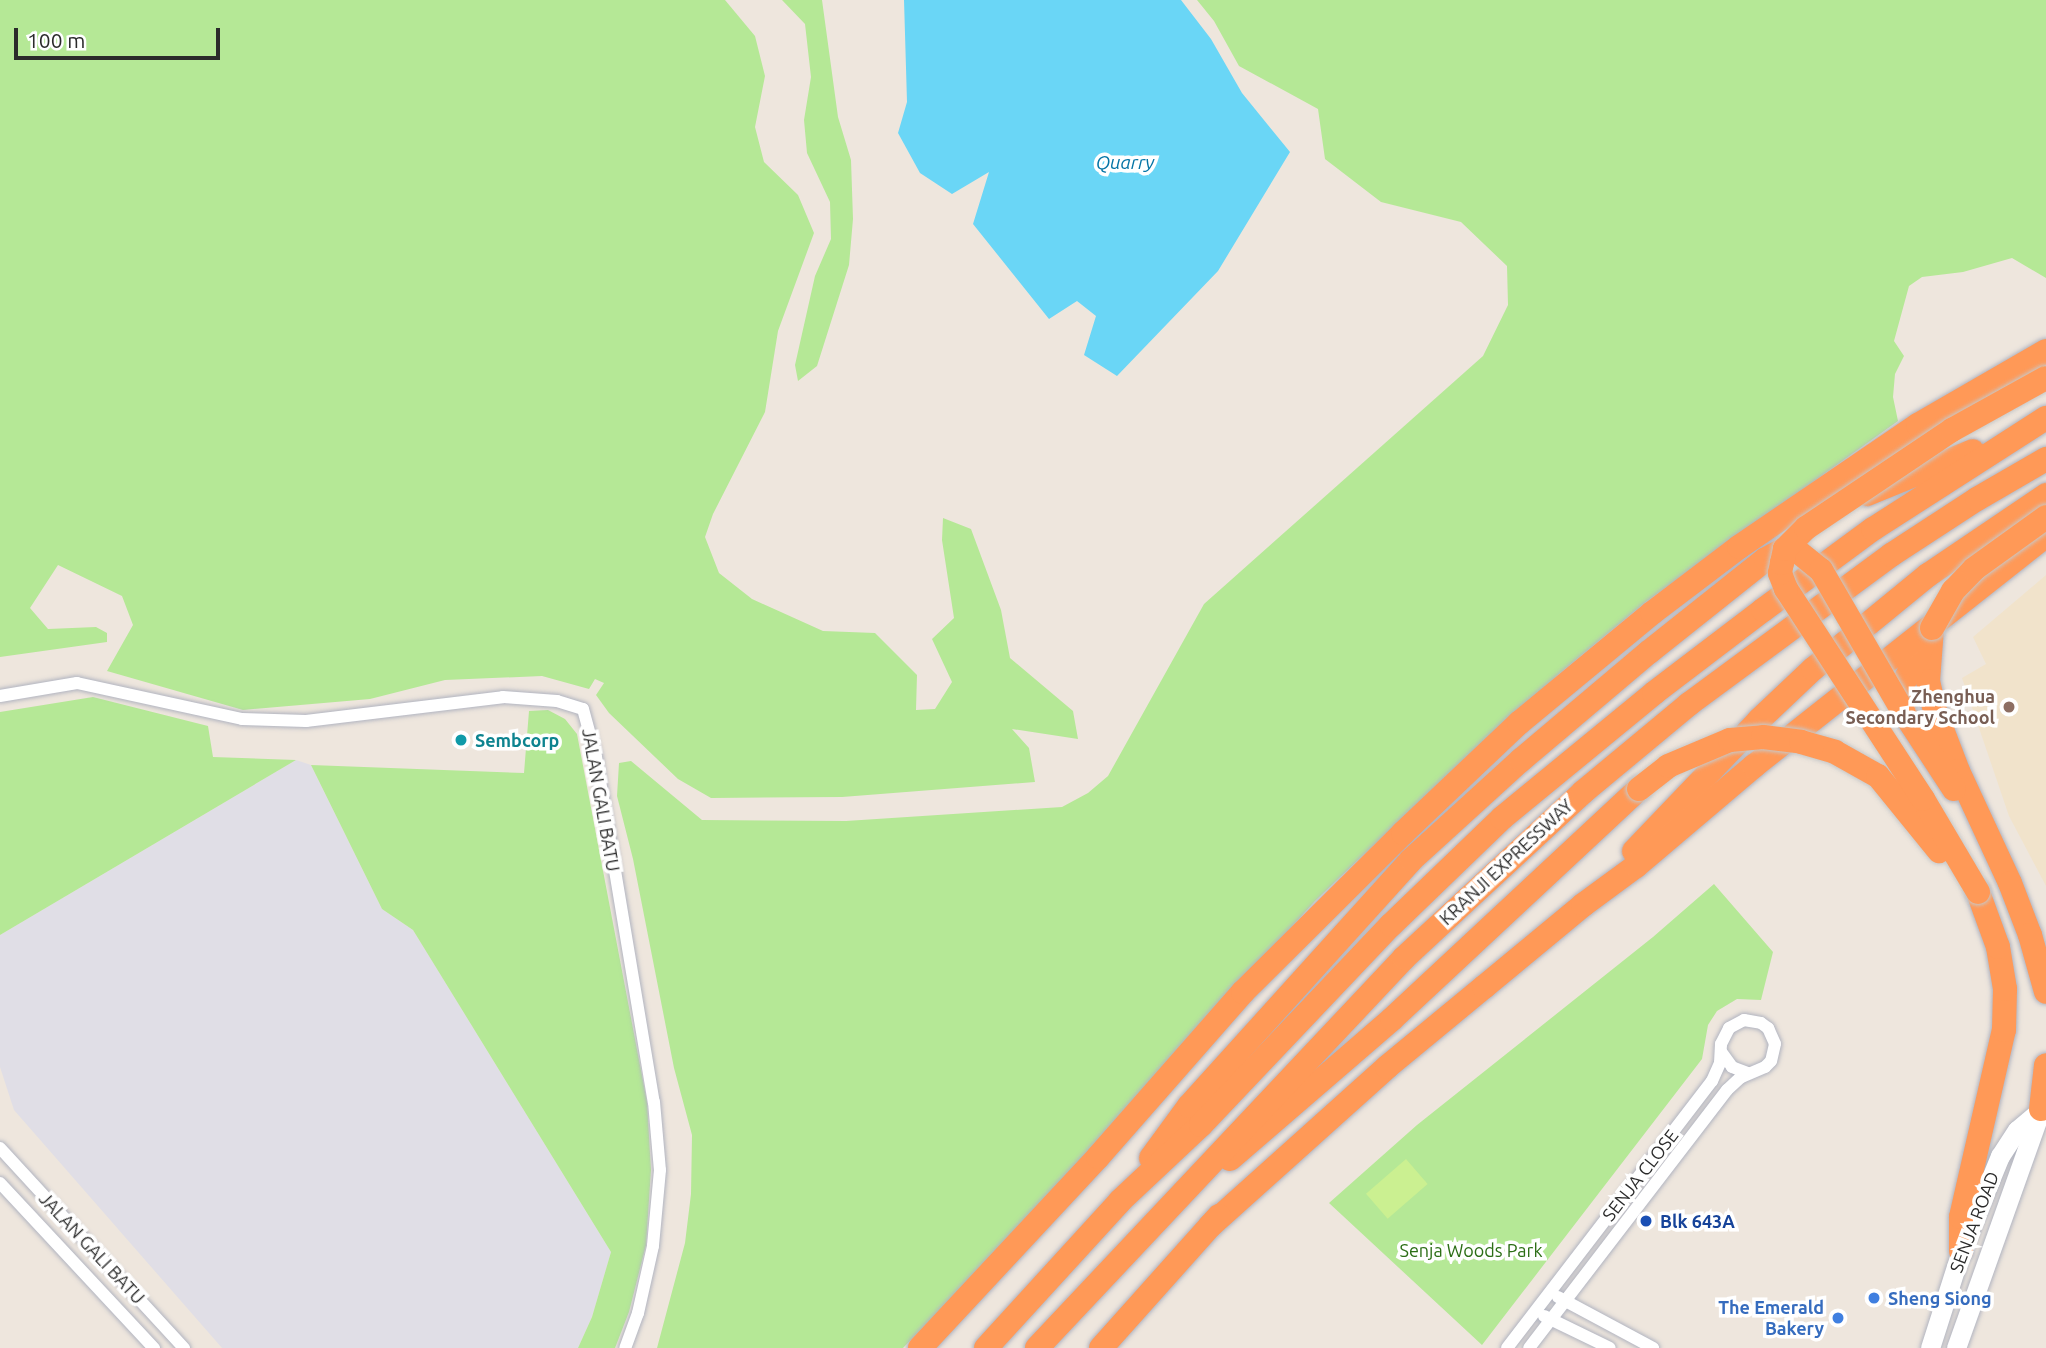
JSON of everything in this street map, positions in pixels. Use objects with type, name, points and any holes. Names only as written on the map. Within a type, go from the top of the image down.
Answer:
[{"type":"highway","points":[[920,1348],[1098,1157],[1243,992],[1402,833],[1519,723],[1651,612],[1740,547],[1918,425],[2046,351]]},
{"type":"highway","points":[[1120,1201],[1189,1105],[1411,860],[1521,760],[1649,652],[1766,559],[1785,549],[1806,528],[1952,430],[2046,378]]},
{"type":"highway","points":[[1740,547],[2036,424]]},
{"type":"highway","points":[[986,1348],[1120,1201],[1202,1125],[1391,925],[1502,818],[1654,692],[1763,610],[1873,529],[2036,424]]},
{"type":"highway","name":"KRANJI EXPRESSWAY","points":[[1037,1348],[1153,1226],[1242,1126],[1404,958],[1583,792],[1689,704],[1881,563],[1977,499],[2046,459]]},
{"type":"highway","points":[[1904,713],[1902,686],[1953,591],[2041,505]]},
{"type":"highway","points":[[1583,905],[1750,729],[1813,669],[1928,575],[2041,505]]},
{"type":"highway","points":[[1210,1226],[1387,1067],[1583,905],[1636,866],[1754,766],[2046,535]]},
{"type":"highway","points":[[1785,549],[1796,550],[1821,570],[1904,713],[1995,850]]},
{"type":"highway","points":[[1785,549],[1780,573],[1786,589],[1916,788],[1978,892],[1998,947],[2005,989],[2004,1030],[1961,1217],[1961,1251]]},
{"type":"highway","points":[[1932,628],[1928,681],[1935,711],[1958,771],[1995,850],[2030,935],[2046,992]]},
{"type":"highway","points":[[1153,1226],[1392,1019],[1639,789],[1668,766],[1730,740],[1763,737],[1801,742],[1835,752],[1878,776],[1955,870],[1978,892]]},
{"type":"highway","points":[[1101,1348],[1392,1019]]},
{"type":"highway","points":[[2043,1108],[2046,1065]]},
{"type":"street","name":"JALAN GALI BATU","points":[[0,696],[77,683],[242,719],[306,721],[503,697],[557,701],[583,709],[596,757],[654,1102],[660,1170],[653,1246],[638,1313],[625,1348]]},
{"type":"street","name":"SENJA CLOSE","points":[[1507,1348],[1712,1081],[1722,1053],[1721,1044],[1729,1028],[1744,1020],[1761,1023],[1773,1035],[1774,1053],[1765,1067],[1748,1073],[1725,1093],[1529,1348]]},
{"type":"street","points":[[1722,1053],[1732,1067],[1748,1073]]},
{"type":"street","name":"SENJA ROAD","points":[[1930,1348],[1961,1251],[2000,1156],[2017,1130],[2043,1108]]},
{"type":"street","name":"SENJA ROAD","points":[[1956,1348],[2043,1108]]},
{"type":"street","name":"JALAN GALI BATU","points":[[0,1148],[184,1348]]},
{"type":"street","name":"JALAN GALI BATU","points":[[0,1183],[154,1348]]},
{"type":"street","points":[[1549,1292],[1653,1348]]},
{"type":"street","points":[[1536,1310],[1550,1320],[1610,1348]]},
{"type":"shaded area","name":"Zhenghua Secondary School","points":[[2046,575],[2046,886],[2009,816],[1962,678],[1986,664],[1973,637]]},
{"type":"shaded area","points":[[296,760],[311,765],[382,909],[413,930],[611,1252],[592,1317],[578,1348],[222,1348],[14,1110],[0,1067],[0,935]]},
{"type":"green space","points":[[0,0],[725,0],[755,36],[765,76],[755,127],[764,162],[798,195],[814,233],[778,331],[765,412],[713,514],[705,537],[719,573],[752,599],[823,631],[875,633],[917,675],[916,710],[935,709],[952,682],[932,639],[954,618],[942,540],[943,518],[971,529],[1001,610],[1010,658],[1073,711],[1078,739],[1012,729],[1029,748],[1035,782],[842,797],[711,798],[678,779],[609,713],[596,695],[604,683],[595,679],[589,689],[542,676],[445,680],[370,699],[243,710],[107,671],[133,625],[122,596],[58,565],[30,608],[48,629],[96,627],[107,633],[107,642],[0,657]]},
{"type":"green space","points":[[782,0],[822,0],[838,117],[851,160],[853,219],[849,265],[817,366],[798,381],[795,365],[815,276],[831,239],[830,202],[807,153],[804,120],[811,77],[805,24]]},
{"type":"green space","points":[[1197,0],[2046,0],[2046,278],[2012,258],[1963,272],[1922,277],[1909,286],[1894,341],[1904,356],[1895,374],[1893,397],[1898,421],[1647,601],[1560,673],[1461,762],[1315,901],[1029,1217],[903,1348],[657,1348],[685,1243],[691,1194],[692,1135],[674,1068],[633,859],[617,796],[619,763],[631,761],[702,820],[846,821],[1062,807],[1088,793],[1108,776],[1204,604],[1483,356],[1508,305],[1507,266],[1461,222],[1381,202],[1325,159],[1318,109],[1239,66],[1214,21]]},
{"type":"green space","points":[[93,697],[208,726],[213,757],[296,760],[0,935],[0,712]]},
{"type":"green space","points":[[548,710],[565,719],[577,734],[647,1102],[651,1170],[646,1245],[629,1312],[615,1348],[578,1348],[592,1317],[611,1252],[413,930],[382,909],[311,765],[524,773],[529,711]]},
{"type":"green space","name":"Senja Woods Park","points":[[1714,884],[1773,952],[1761,1000],[1737,999],[1717,1011],[1708,1025],[1702,1059],[1482,1345],[1329,1203],[1417,1125],[1653,937]]},
{"type":"green space","points":[[1406,1159],[1428,1184],[1388,1219],[1366,1194]]},
{"type":"water","name":"Quarry","points":[[904,0],[1181,0],[1211,39],[1242,93],[1290,152],[1218,271],[1117,376],[1084,355],[1096,316],[1077,301],[1049,319],[973,224],[989,172],[952,194],[920,173],[898,133],[907,102]]},
{"type":"place","name":"Zhenghua Secondary School","points":[[2009,707]]},
{"type":"place","name":"Sembcorp","points":[[461,740]]},
{"type":"place","name":"Blk 643A","points":[[1646,1221]]},
{"type":"place","name":"Sheng Siong","points":[[1874,1298]]},
{"type":"place","name":"The Emerald Bakery","points":[[1838,1318]]}]
